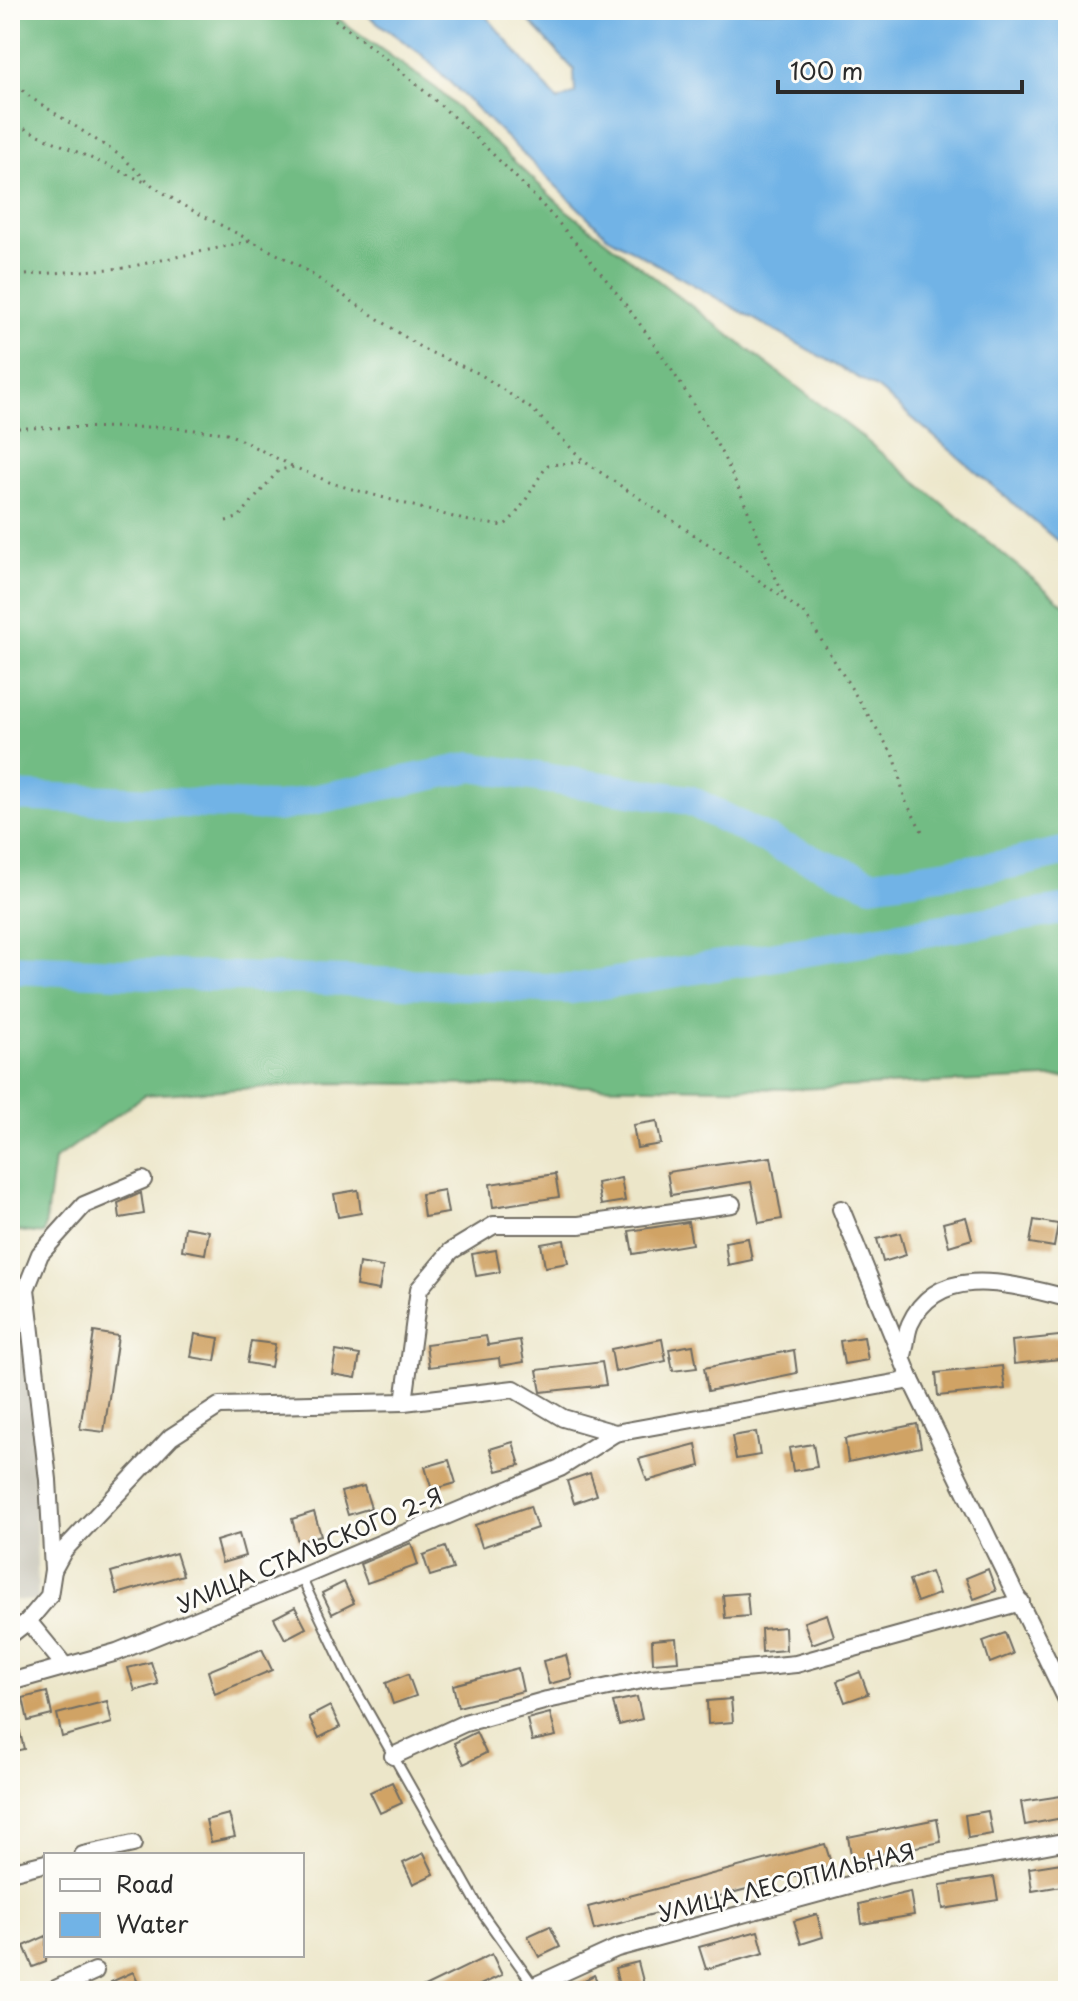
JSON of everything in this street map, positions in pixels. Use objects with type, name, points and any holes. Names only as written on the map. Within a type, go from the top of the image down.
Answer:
[{"type":"street","points":[[10,1635],[28,1621],[49,1596],[53,1570],[48,1480],[26,1289],[40,1254],[84,1205],[143,1180]]},
{"type":"street","points":[[404,1402],[419,1289],[451,1251],[494,1225],[579,1225],[732,1204]]},
{"type":"street","points":[[841,1209],[911,1380],[1068,1702]]},
{"type":"street","points":[[903,1355],[910,1324],[941,1290],[987,1280],[1068,1298]]},
{"type":"street","name":"УЛИЦА СТАЛЬСКОГО 2-Я","points":[[10,1682],[117,1652],[301,1577],[560,1468],[615,1433],[911,1380]]},
{"type":"street","name":"УЛИЦА СТАЛЬСКОГО 2-Я","points":[[53,1570],[64,1550],[171,1437],[219,1406],[404,1402],[514,1389],[563,1418],[615,1433]]},
{"type":"street","points":[[393,1756],[465,1723],[547,1700],[651,1678],[796,1664],[1021,1602]]},
{"type":"street","points":[[28,1621],[64,1665]]},
{"type":"street","name":"УЛИЦА ЛЕСОПИЛЬНАЯ","points":[[540,1987],[617,1948],[886,1875],[1068,1841]]},
{"type":"street","points":[[92,1853],[133,1844]]},
{"type":"street","points":[[10,1872],[44,1864]]},
{"type":"street","points":[[51,1991],[95,1971]]},
{"type":"lane","points":[[301,1577],[349,1678],[484,1916],[540,1987]]},
{"type":"path","points":[[322,10],[381,53],[478,137],[576,240],[648,332],[716,443],[786,599]]},
{"type":"path","points":[[10,80],[33,99],[121,156],[153,186]]},
{"type":"path","points":[[10,122],[153,186],[298,265],[423,349],[480,374],[533,410],[585,462],[786,599],[805,614],[895,758],[905,800],[924,835]]},
{"type":"path","points":[[10,276],[124,268],[252,241]]},
{"type":"path","points":[[10,428],[163,427],[227,433],[334,484],[464,520],[503,526],[517,517],[530,487],[548,465],[585,462]]},
{"type":"path","points":[[226,521],[238,518],[279,470],[294,467]]},
{"type":"shaded area","points":[[10,1291],[29,1295],[38,1601],[10,1600]]},
{"type":"green space","points":[[10,10],[326,10],[437,89],[566,210],[856,432],[1068,608],[1068,1077],[797,1089],[332,1083],[145,1095],[54,1160],[44,1234],[10,1230]]},
{"type":"water","points":[[360,10],[481,10],[558,101],[575,93],[574,70],[519,10],[1068,10],[1068,550],[878,389],[607,236],[421,54]]},
{"type":"building","points":[[657,1121],[661,1144],[637,1148],[633,1125]]},
{"type":"building","points":[[771,1157],[782,1219],[759,1223],[751,1182],[671,1195],[667,1172]]},
{"type":"building","points":[[555,1174],[559,1197],[493,1207],[490,1184]]},
{"type":"building","points":[[621,1178],[625,1201],[601,1205],[597,1183]]},
{"type":"building","points":[[358,1190],[361,1213],[338,1217],[334,1194]]},
{"type":"building","points":[[444,1190],[448,1213],[424,1217],[421,1194]]},
{"type":"building","points":[[141,1193],[144,1214],[120,1218],[118,1203]]},
{"type":"building","points":[[966,1217],[972,1239],[949,1246],[943,1223]]},
{"type":"building","points":[[1034,1220],[1058,1224],[1054,1247],[1030,1243]]},
{"type":"building","points":[[688,1222],[692,1244],[633,1254],[629,1231]]},
{"type":"building","points":[[185,1227],[209,1231],[205,1254],[182,1250]]},
{"type":"building","points":[[900,1233],[906,1255],[883,1262],[877,1239]]},
{"type":"building","points":[[748,1238],[752,1260],[728,1265],[725,1242]]},
{"type":"building","points":[[564,1240],[568,1263],[545,1267],[541,1244]]},
{"type":"building","points":[[496,1250],[500,1272],[476,1276],[472,1254]]},
{"type":"building","points":[[359,1263],[383,1267],[379,1290],[356,1286]]},
{"type":"building","points":[[94,1332],[118,1336],[104,1432],[80,1429]]},
{"type":"building","points":[[195,1334],[219,1338],[215,1361],[191,1357]]},
{"type":"building","points":[[1068,1335],[1068,1358],[1014,1364],[1012,1341]]},
{"type":"building","points":[[486,1336],[488,1345],[520,1340],[524,1362],[500,1366],[499,1358],[429,1367],[426,1344]]},
{"type":"building","points":[[864,1337],[868,1360],[844,1364],[840,1341]]},
{"type":"building","points":[[662,1339],[666,1361],[615,1372],[611,1349]]},
{"type":"building","points":[[251,1341],[275,1344],[271,1367],[247,1363]]},
{"type":"building","points":[[693,1345],[697,1368],[673,1371],[669,1349]]},
{"type":"building","points":[[794,1350],[797,1373],[708,1391],[704,1368]]},
{"type":"building","points":[[336,1351],[360,1355],[356,1378],[332,1374]]},
{"type":"building","points":[[602,1362],[606,1385],[541,1392],[537,1370]]},
{"type":"building","points":[[1002,1366],[1005,1389],[938,1396],[936,1373]]},
{"type":"building","points":[[917,1424],[921,1447],[848,1462],[845,1439]]},
{"type":"building","points":[[756,1432],[760,1455],[736,1459],[732,1436]]},
{"type":"building","points":[[513,1442],[520,1465],[497,1471],[490,1449]]},
{"type":"building","points":[[696,1444],[700,1466],[647,1481],[639,1459]]},
{"type":"building","points":[[813,1444],[817,1467],[793,1471],[789,1448]]},
{"type":"building","points":[[449,1460],[456,1483],[432,1490],[425,1467]]},
{"type":"building","points":[[590,1473],[597,1495],[574,1503],[567,1481]]},
{"type":"building","points":[[364,1486],[371,1508],[348,1515],[341,1492]]},
{"type":"building","points":[[530,1506],[537,1528],[482,1547],[475,1525]]},
{"type":"building","points":[[314,1512],[321,1535],[298,1542],[292,1519]]},
{"type":"building","points":[[239,1534],[245,1556],[222,1563],[216,1541]]},
{"type":"building","points":[[411,1543],[418,1565],[367,1583],[360,1564]]},
{"type":"building","points":[[445,1547],[453,1569],[430,1576],[423,1555]]},
{"type":"building","points":[[176,1553],[183,1575],[117,1594],[111,1572]]},
{"type":"building","points":[[988,1569],[996,1591],[974,1599],[966,1578]]},
{"type":"building","points":[[931,1572],[939,1594],[917,1602],[909,1580]]},
{"type":"building","points":[[344,1582],[354,1603],[332,1614],[322,1593]]},
{"type":"building","points":[[747,1593],[749,1616],[725,1618],[723,1595]]},
{"type":"building","points":[[295,1607],[306,1628],[285,1639],[274,1618]]},
{"type":"building","points":[[827,1614],[834,1636],[812,1644],[804,1622]]},
{"type":"building","points":[[785,1627],[786,1650],[762,1652],[761,1629]]},
{"type":"building","points":[[1005,1633],[1013,1654],[990,1663],[983,1641]]},
{"type":"building","points":[[676,1638],[678,1661],[653,1663],[652,1640]]},
{"type":"building","points":[[262,1649],[272,1670],[215,1694],[208,1671]]},
{"type":"building","points":[[566,1655],[572,1678],[549,1684],[543,1661]]},
{"type":"building","points":[[151,1662],[158,1684],[135,1691],[128,1668]]},
{"type":"building","points":[[518,1668],[523,1691],[458,1707],[453,1685]]},
{"type":"building","points":[[860,1672],[868,1694],[845,1702],[837,1681]]},
{"type":"building","points":[[408,1674],[416,1696],[393,1704],[386,1683]]},
{"type":"building","points":[[47,1692],[52,1715],[28,1721],[23,1698]]},
{"type":"building","points":[[637,1697],[642,1719],[619,1725],[613,1702]]},
{"type":"building","points":[[731,1699],[733,1722],[708,1724],[707,1701]]},
{"type":"building","points":[[107,1701],[112,1723],[62,1737],[57,1714]]},
{"type":"building","points":[[330,1706],[340,1727],[319,1738],[309,1717]]},
{"type":"building","points":[[15,1712],[24,1749],[10,1752],[10,1713]]},
{"type":"building","points":[[550,1713],[556,1736],[532,1741],[527,1719]]},
{"type":"building","points":[[476,1732],[486,1753],[464,1764],[454,1743]]},
{"type":"building","points":[[392,1782],[402,1803],[380,1813],[370,1792]]},
{"type":"building","points":[[1068,1795],[1068,1817],[1025,1825],[1021,1802]]},
{"type":"building","points":[[988,1811],[992,1834],[968,1838],[965,1815]]},
{"type":"building","points":[[229,1814],[235,1837],[211,1842],[206,1820]]},
{"type":"building","points":[[937,1819],[941,1842],[852,1860],[848,1837]]},
{"type":"building","points":[[825,1844],[832,1866],[594,1930],[588,1907]]},
{"type":"building","points":[[424,1853],[434,1874],[413,1884],[403,1863]]},
{"type":"building","points":[[1068,1862],[1068,1885],[1032,1891],[1029,1868]]},
{"type":"building","points":[[994,1877],[998,1900],[943,1909],[940,1885]]},
{"type":"building","points":[[910,1892],[914,1915],[862,1924],[859,1904]]},
{"type":"building","points":[[817,1914],[823,1937],[801,1944],[794,1921]]},
{"type":"building","points":[[550,1926],[560,1947],[539,1957],[528,1936]]},
{"type":"building","points":[[758,1931],[764,1953],[706,1969],[699,1947]]},
{"type":"building","points":[[44,1937],[46,1962],[33,1967],[24,1946]]},
{"type":"building","points":[[492,1954],[502,1975],[467,1991],[416,1991]]},
{"type":"building","points":[[638,1962],[644,1985],[620,1990],[615,1968]]},
{"type":"building","points":[[133,1972],[142,1991],[115,1991],[111,1982]]},
{"type":"building","points":[[594,1975],[602,1991],[563,1991]]},
{"type":"waterway","points":[[10,796],[278,807],[472,767],[689,800],[784,848],[872,884],[1010,864],[1068,851]]},
{"type":"waterway","points":[[10,969],[572,989],[1068,909]]}]
